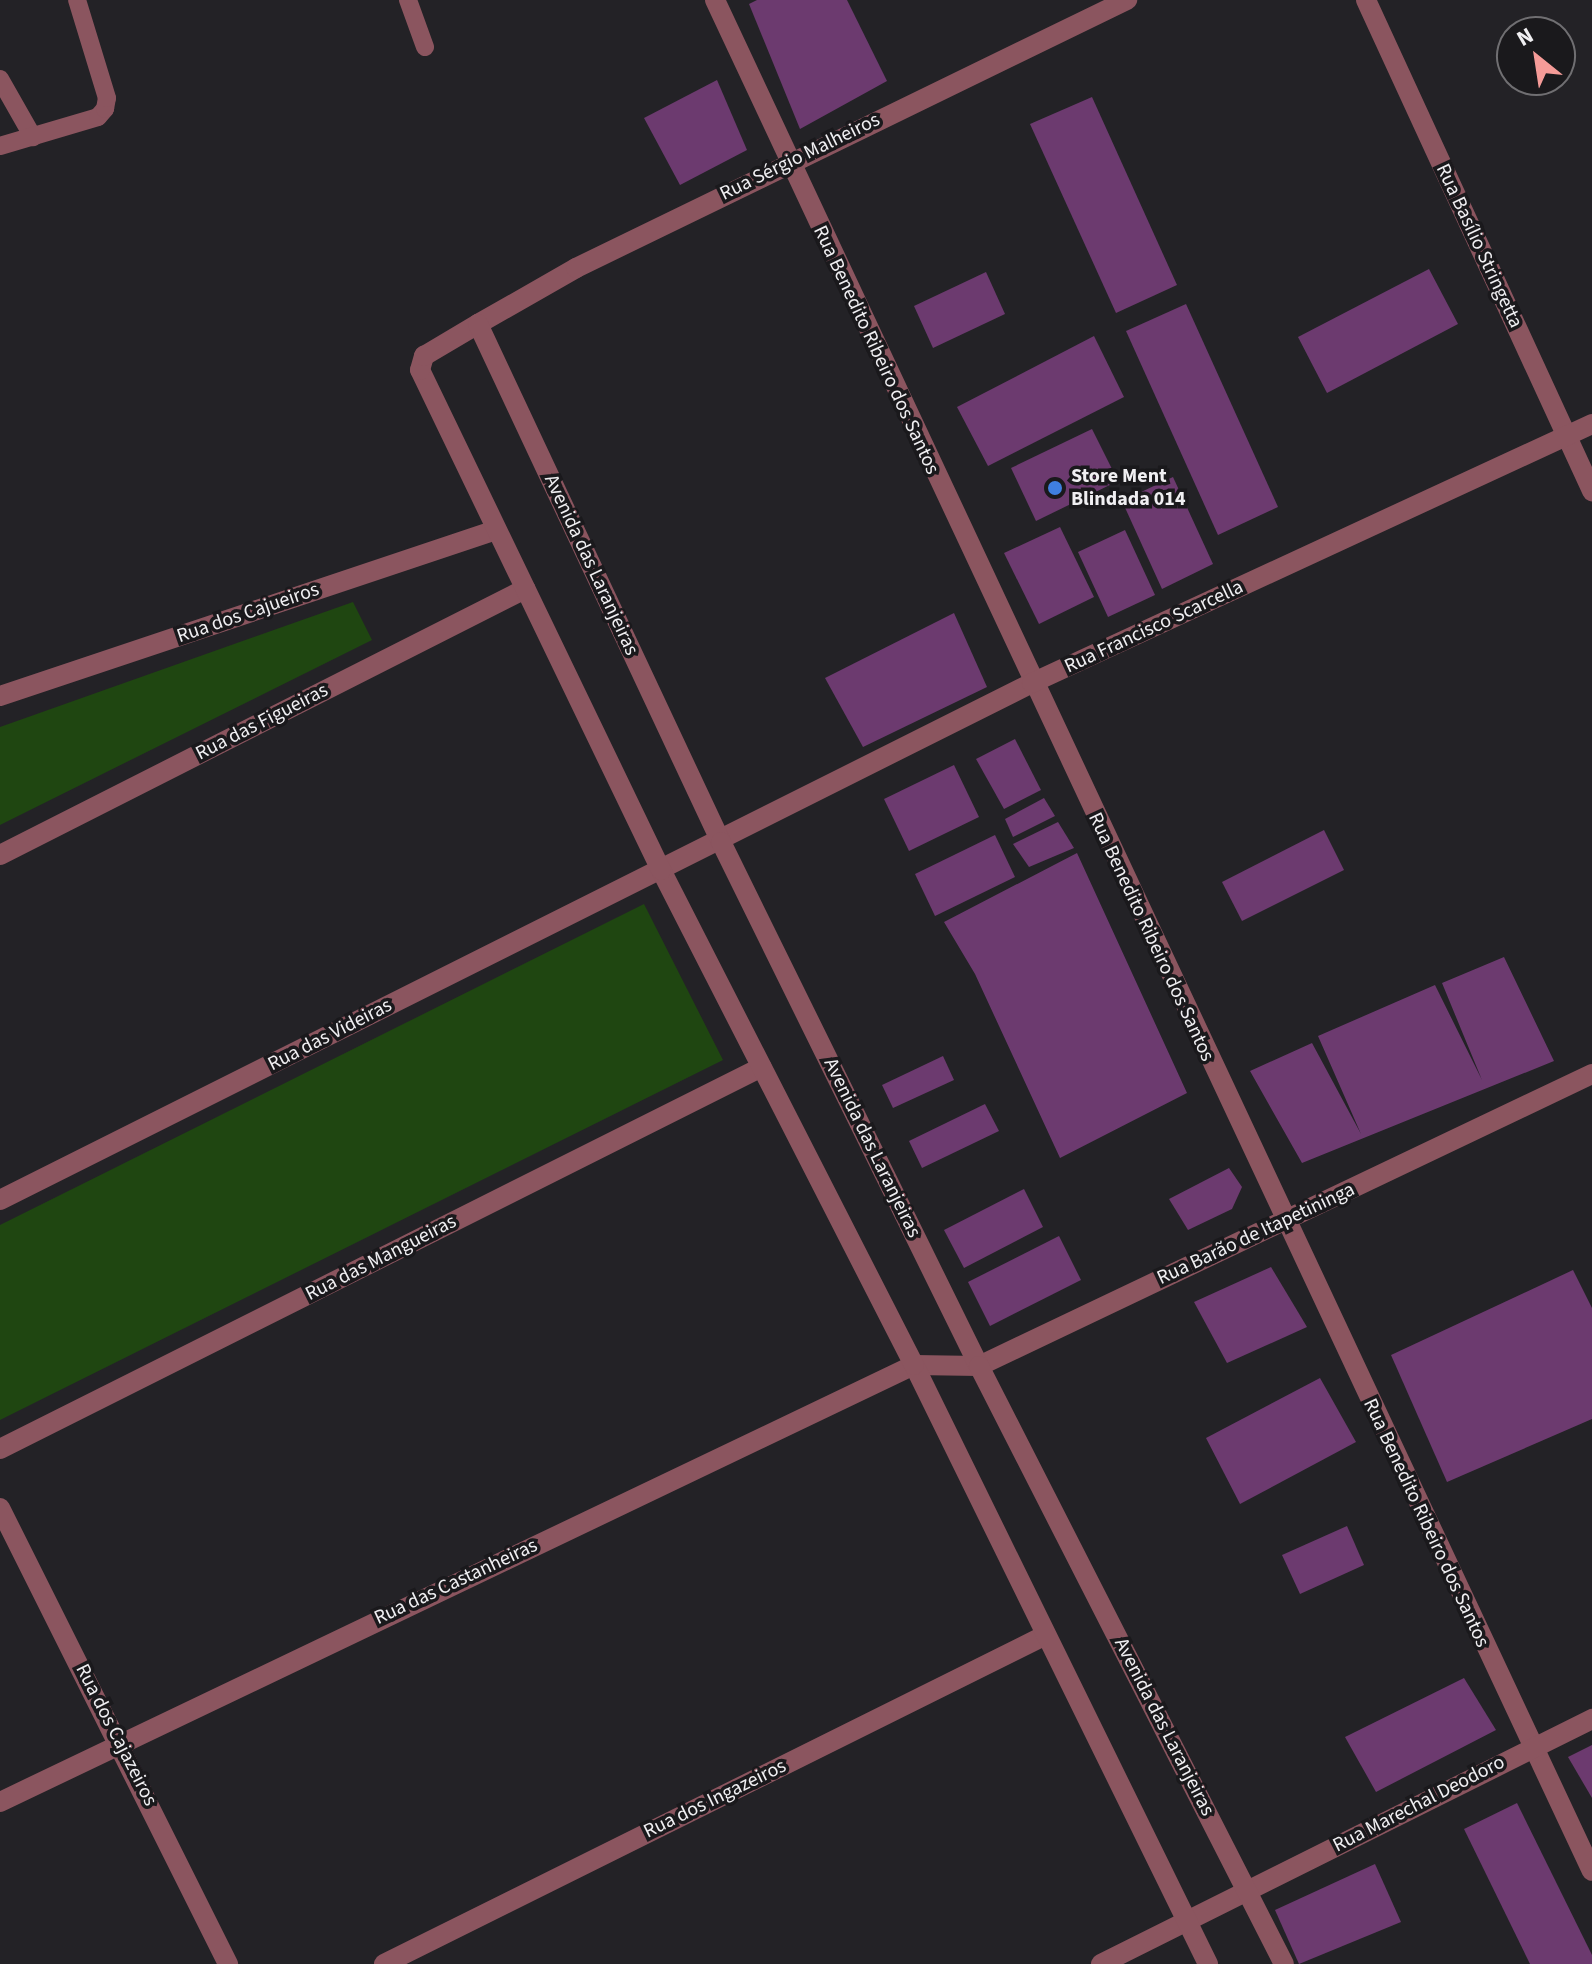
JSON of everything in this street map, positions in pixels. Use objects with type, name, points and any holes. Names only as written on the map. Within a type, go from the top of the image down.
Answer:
[{"type":"street","name":"Rua Benedito Ribeiro dos Santos","points":[[715,0],[1283,1221],[1592,1871]]},
{"type":"street","name":"Rua Sérgio Malheiros","points":[[496,530],[420,370],[424,356],[576,268],[788,162],[1127,0]]},
{"type":"street","name":"Rua Basílio Stringetta","points":[[1366,0],[1592,491]]},
{"type":"street","name":"Avenida das Laranjeiras","points":[[478,324],[721,842],[979,1366],[1284,1964]]},
{"type":"street","name":"Rua Francisco Scarcella","points":[[721,842],[1032,683],[1592,424]]},
{"type":"street","points":[[496,530],[661,870],[914,1365],[1208,1964]]},
{"type":"street","name":"Rua dos Cajueiros","points":[[0,696],[496,530]]},
{"type":"street","name":"Rua das Figueiras","points":[[0,855],[525,589]]},
{"type":"street","name":"Rua das Videiras","points":[[0,1200],[721,842]]},
{"type":"street","name":"Rua das Mangueiras","points":[[0,1449],[762,1067]]},
{"type":"street","name":"Rua Barão de Itapetininga","points":[[914,1365],[979,1366],[1592,1074]]},
{"type":"street","name":"Rua das Castanheiras","points":[[0,1802],[120,1741],[914,1365]]},
{"type":"street","name":"Rua dos Cajazeiros","points":[[0,1508],[120,1741],[228,1964]]},
{"type":"street","name":"Rua dos Ingazeiros","points":[[384,1964],[1046,1635]]},
{"type":"street","name":"Rua Marechal Deodoro","points":[[1101,1964],[1592,1719]]},
{"type":"lane","points":[[0,146],[98,117],[105,109],[107,98],[77,0]]},
{"type":"lane","points":[[408,0],[425,47]]},
{"type":"lane","points":[[0,79],[33,137]]},
{"type":"green space","points":[[353,602],[372,640],[0,825],[0,727]]},
{"type":"green space","points":[[644,904],[723,1060],[0,1420],[0,1225]]},
{"type":"building","points":[[757,0],[847,0],[887,81],[800,129],[749,4]]},
{"type":"building","points":[[717,80],[747,150],[680,185],[644,118]]},
{"type":"building","points":[[1092,97],[1177,285],[1116,313],[1030,124]]},
{"type":"building","points":[[1429,269],[1458,324],[1327,393],[1298,337]]},
{"type":"building","points":[[986,272],[1005,314],[933,348],[914,306]]},
{"type":"building","points":[[1186,304],[1278,507],[1218,535],[1126,331]]},
{"type":"building","points":[[1094,336],[1124,397],[988,466],[957,407]]},
{"type":"building","points":[[1092,429],[1118,481],[1036,521],[1011,468]]},
{"type":"building","points":[[1173,477],[1213,564],[1162,589],[1122,501]]},
{"type":"building","points":[[1060,527],[1094,597],[1039,624],[1004,553]]},
{"type":"building","points":[[1125,530],[1155,595],[1108,617],[1078,552]]},
{"type":"building","points":[[954,613],[987,687],[863,747],[825,678]]},
{"type":"building","points":[[1015,739],[1041,790],[1004,809],[976,759]]},
{"type":"building","points":[[954,765],[979,817],[909,851],[884,799]]},
{"type":"building","points":[[1044,798],[1055,816],[1013,837],[1005,819]]},
{"type":"building","points":[[1058,822],[1074,848],[1029,867],[1013,844]]},
{"type":"building","points":[[1324,830],[1344,870],[1242,921],[1222,882]]},
{"type":"building","points":[[995,835],[1015,877],[935,916],[915,874]]},
{"type":"building","points":[[1077,853],[1187,1093],[1060,1158],[975,974],[944,922]]},
{"type":"building","points":[[1504,957],[1554,1061],[1302,1163],[1250,1071],[1312,1043],[1361,1134],[1318,1036],[1435,985],[1482,1080],[1442,983]]},
{"type":"building","points":[[943,1056],[954,1080],[893,1108],[882,1085]]},
{"type":"building","points":[[985,1104],[999,1131],[922,1168],[909,1141]]},
{"type":"building","points":[[1229,1168],[1242,1187],[1232,1209],[1188,1230],[1169,1199]]},
{"type":"building","points":[[1024,1189],[1043,1227],[964,1268],[944,1230]]},
{"type":"building","points":[[1059,1236],[1081,1280],[990,1326],[968,1282]]},
{"type":"building","points":[[1271,1267],[1307,1327],[1227,1363],[1194,1302]]},
{"type":"building","points":[[1573,1270],[1592,1308],[1592,1419],[1447,1482],[1391,1355]]},
{"type":"building","points":[[1320,1378],[1356,1442],[1240,1504],[1206,1438]]},
{"type":"building","points":[[1347,1526],[1364,1565],[1300,1594],[1282,1555]]},
{"type":"building","points":[[1464,1678],[1496,1730],[1376,1792],[1345,1737]]},
{"type":"building","points":[[1592,1745],[1592,1798],[1568,1757]]},
{"type":"building","points":[[1517,1803],[1592,1955],[1592,1964],[1530,1964],[1464,1829]]},
{"type":"building","points":[[1375,1864],[1401,1922],[1299,1964],[1275,1910]]},
{"type":"place","name":"Store Ment Blindada 014","points":[[1055,488]]}]
